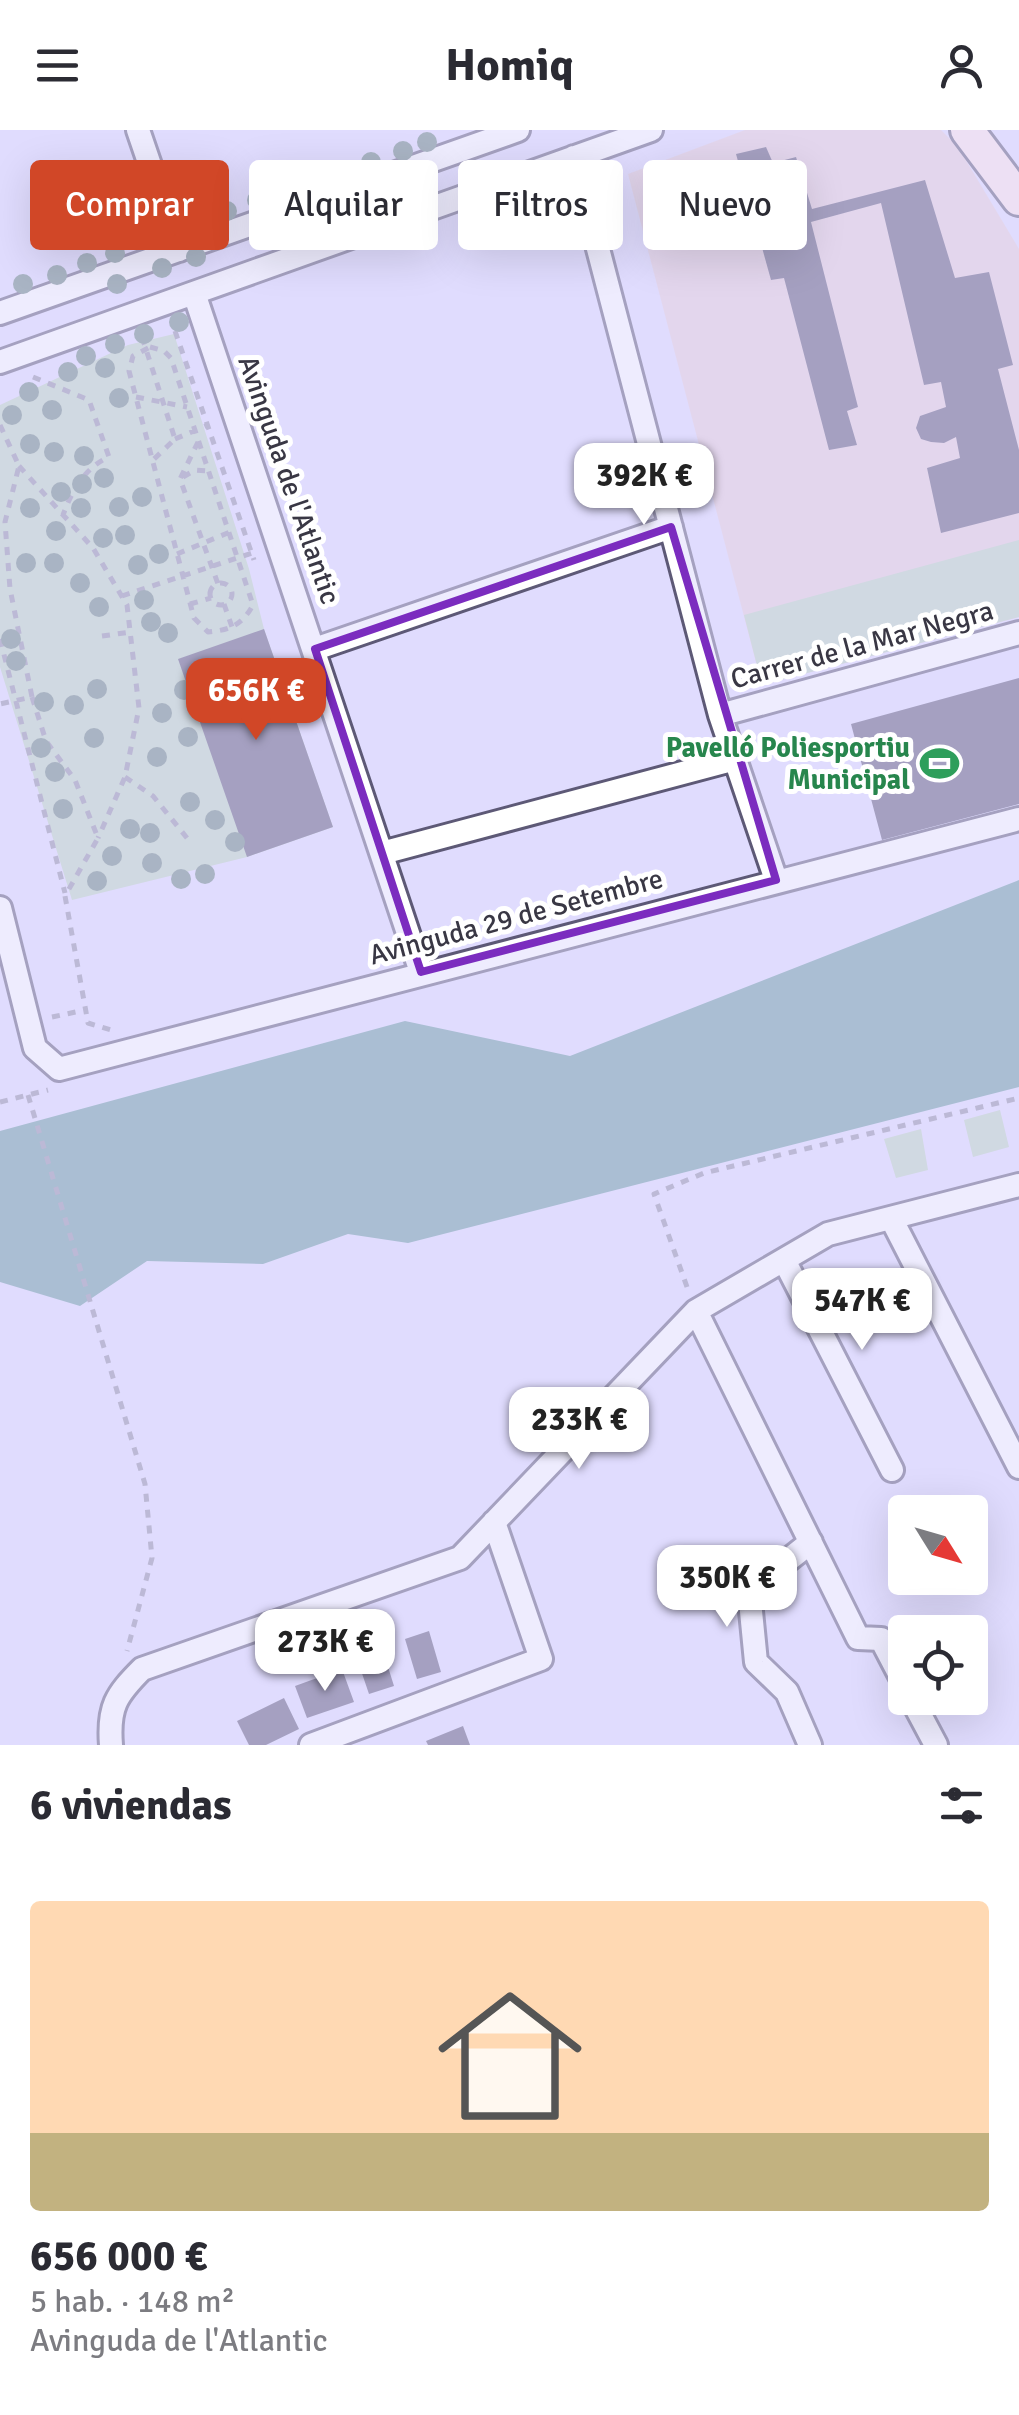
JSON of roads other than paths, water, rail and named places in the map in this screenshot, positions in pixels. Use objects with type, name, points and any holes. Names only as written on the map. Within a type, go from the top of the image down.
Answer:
[{"type":"street","points":[[138,130],[148,160]]},
{"type":"street","points":[[229,232],[518,130]]},
{"type":"street","points":[[0,362],[651,130]]},
{"type":"street","points":[[967,130],[1019,199]]},
{"type":"street","points":[[574,157],[720,715],[776,880]]},
{"type":"street","points":[[0,313],[179,250]]},
{"type":"street","name":"Avinguda de l'Atlantic","points":[[194,293],[422,972]]},
{"type":"street","points":[[315,649],[670,527]]},
{"type":"street","name":"Carrer de la Mar Negra","points":[[720,715],[1019,633]]},
{"type":"street","points":[[382,853],[735,759]]},
{"type":"street","name":"Avinguda 29 de Setembre","points":[[0,908],[35,1048],[59,1069],[1019,819]]},
{"type":"street","points":[[111,1745],[109,1719],[122,1689],[142,1669],[460,1558],[696,1311],[828,1234],[1019,1185]]},
{"type":"street","points":[[892,1218],[1019,1467]]},
{"type":"street","points":[[784,1260],[892,1470]]},
{"type":"street","points":[[696,1311],[858,1638],[881,1639],[888,1652]]},
{"type":"street","points":[[311,1745],[541,1659],[494,1522]]},
{"type":"street","points":[[810,1745],[787,1692],[756,1662],[750,1591],[811,1542]]},
{"type":"street","points":[[920,1715],[936,1745]]},
{"type":"place","name":"Pavelló Poliesportiu Municipal","points":[[940,764]]}]
